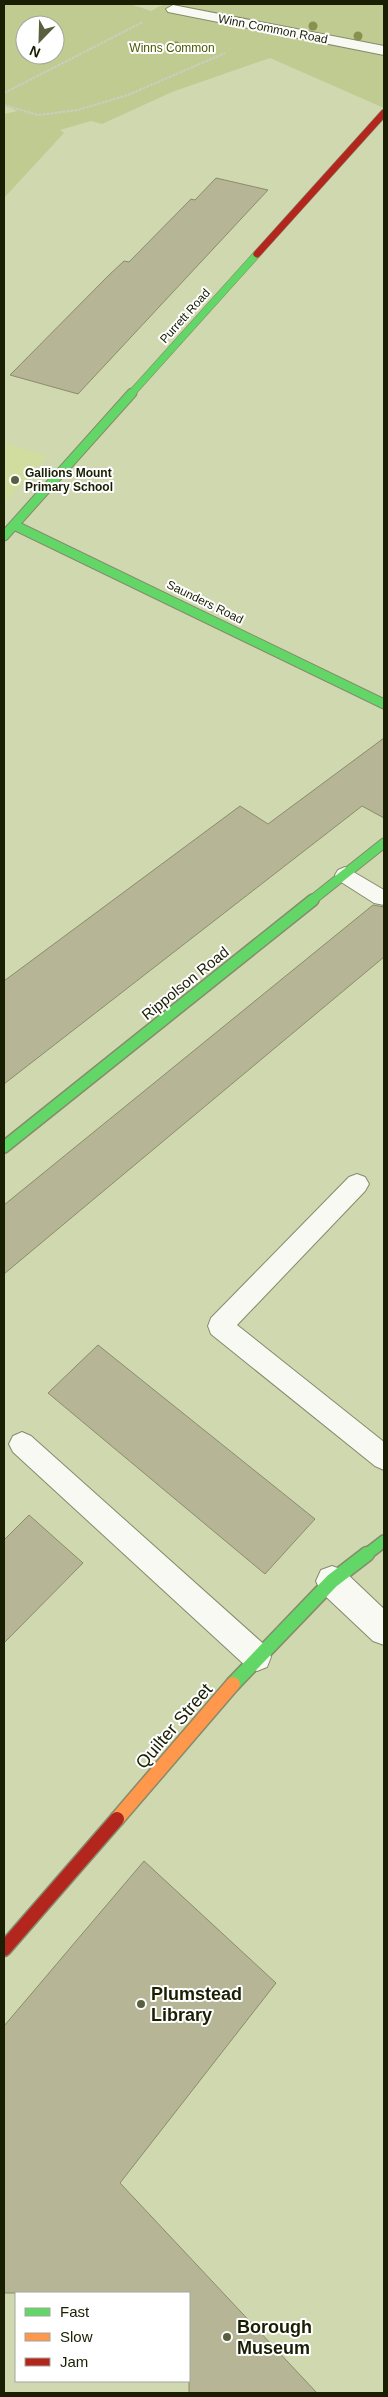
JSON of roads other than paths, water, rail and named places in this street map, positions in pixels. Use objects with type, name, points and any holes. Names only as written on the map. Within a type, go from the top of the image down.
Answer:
[{"type":"street","name":"Winn Common Road","points":[[178,6],[265,27],[384,51]]},
{"type":"street","name":"Purrett Road","points":[[4,536],[384,113]]},
{"type":"street","name":"Saunders Road","points":[[14,525],[384,704]]},
{"type":"street","name":"Rippolson Road","points":[[4,1147],[384,843]]},
{"type":"street","name":"Quilter Street","points":[[4,1949],[257,1657],[332,1581],[384,1541]]},
{"type":"street","points":[[332,1581],[384,1630]]},
{"type":"lane","points":[[345,875],[381,898]]},
{"type":"lane","points":[[357,1184],[220,1326],[384,1458]]},
{"type":"lane","points":[[22,1444],[257,1657]]},
{"type":"place","name":"Gallions Mount Primary School","points":[[15,480]]},
{"type":"place","name":"Plumstead Library","points":[[141,2004]]},
{"type":"place","name":"Borough Museum","points":[[227,2337]]},
{"type":"park label","name":"Winns Common","points":[[172,48]]}]
